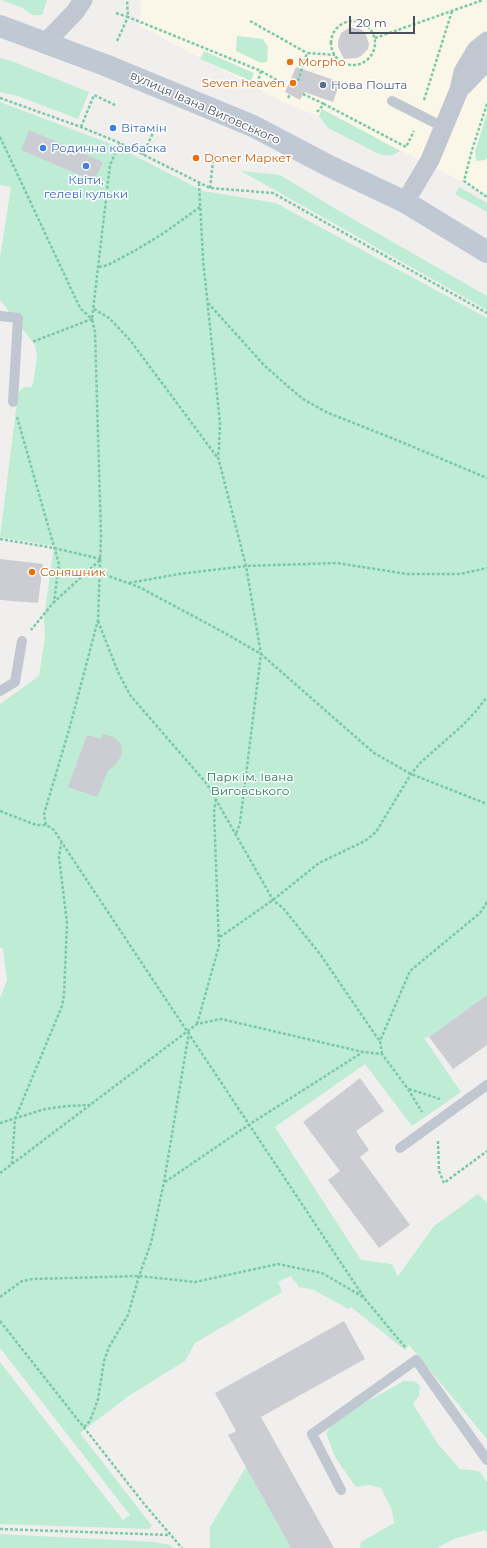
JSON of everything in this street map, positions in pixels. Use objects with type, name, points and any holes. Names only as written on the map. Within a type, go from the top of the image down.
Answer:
[{"type":"main road","name":"вулиця Івана Виговського","points":[[0,26],[128,74],[253,126],[329,166],[405,202],[487,252]]},
{"type":"street","points":[[46,42],[75,12],[83,0]]},
{"type":"street","points":[[405,202],[430,160],[459,90],[463,72],[476,50],[487,41]]},
{"type":"street","points":[[459,90],[487,61]]},
{"type":"lane","points":[[392,101],[443,127]]},
{"type":"lane","points":[[0,316],[18,318],[13,402]]},
{"type":"lane","points":[[0,691],[15,682],[22,641]]},
{"type":"lane","points":[[400,1148],[487,1085]]},
{"type":"lane","points":[[341,1490],[312,1434],[416,1360],[487,1460]]},
{"type":"path","points":[[117,41],[128,17],[127,0]]},
{"type":"path","points":[[375,38],[483,0]]},
{"type":"path","points":[[423,103],[452,11]]},
{"type":"path","points":[[116,13],[261,71],[287,86]]},
{"type":"path","points":[[250,21],[307,53],[335,55]]},
{"type":"path","points":[[355,21],[362,22],[368,26],[375,38],[376,45],[374,51],[365,62],[359,65],[345,64],[339,60],[332,49],[331,42],[336,29],[342,24],[355,21]]},
{"type":"path","points":[[298,81],[307,53]]},
{"type":"path","points":[[258,81],[261,71]]},
{"type":"path","points":[[288,98],[290,94]]},
{"type":"path","points":[[303,94],[406,147],[415,130]]},
{"type":"path","points":[[81,127],[94,95],[117,106]]},
{"type":"path","points":[[0,98],[81,127],[120,143],[210,188],[273,193],[487,313]]},
{"type":"path","points":[[317,112],[324,104]]},
{"type":"path","points":[[487,104],[472,150],[464,181],[487,197]]},
{"type":"path","points":[[143,155],[157,124]]},
{"type":"path","points":[[0,136],[80,308],[92,319]]},
{"type":"path","points":[[46,825],[44,814],[69,730],[98,620],[101,559],[96,332],[92,319],[110,165],[120,143]]},
{"type":"path","points":[[210,188],[214,153]]},
{"type":"path","points":[[199,183],[207,303],[220,423],[218,457],[246,566],[261,654],[240,823],[236,834]]},
{"type":"path","points":[[99,267],[108,265],[136,250],[164,233],[200,207]]},
{"type":"path","points":[[207,303],[264,365],[303,398],[326,412],[405,443],[487,478]]},
{"type":"path","points":[[94,309],[109,318],[130,340],[218,457]]},
{"type":"path","points":[[16,347],[92,319]]},
{"type":"path","points":[[13,402],[58,564],[54,602]]},
{"type":"path","points":[[0,539],[54,548],[101,559]]},
{"type":"path","points":[[22,641],[54,602],[101,559]]},
{"type":"path","points":[[128,583],[179,574],[246,566],[337,563],[407,574],[460,574],[487,568]]},
{"type":"path","points":[[100,573],[128,583],[186,612],[261,654],[374,753],[411,774],[487,804]]},
{"type":"path","points":[[98,620],[118,672],[130,695],[208,784],[273,900],[283,908],[320,954],[380,1041],[382,1054],[408,1089],[430,1125],[438,1135],[439,1171],[444,1182],[487,1151]]},
{"type":"path","points":[[220,936],[273,900],[319,863],[365,841],[376,832],[411,774],[420,763],[463,725],[487,697]]},
{"type":"path","points":[[197,1024],[219,946],[220,936],[214,812],[216,798]]},
{"type":"path","points":[[0,810],[36,825],[46,825],[54,830],[61,843],[189,1031],[365,1299],[416,1360]]},
{"type":"path","points":[[12,1164],[15,1119],[62,1006],[64,995],[67,923],[58,856],[61,843]]},
{"type":"path","points":[[380,1041],[408,975],[413,968],[480,913],[487,902]]},
{"type":"path","points":[[0,1173],[197,1024],[221,1019],[363,1052],[382,1054]]},
{"type":"path","points":[[84,1427],[92,1416],[98,1399],[104,1361],[109,1346],[128,1315],[139,1276],[151,1243],[164,1182],[189,1031]]},
{"type":"path","points":[[164,1182],[250,1124],[363,1052]]},
{"type":"path","points":[[0,1123],[45,1109],[91,1105]]},
{"type":"path","points":[[0,1297],[22,1281],[33,1279],[139,1276],[195,1282],[273,1265],[285,1265],[322,1273],[365,1299]]},
{"type":"path","points":[[0,1321],[145,1505],[182,1548]]},
{"type":"path","points":[[0,1529],[171,1535]]},
{"type":"shaded area","points":[[141,0],[487,0],[487,194],[342,121],[310,113],[281,101],[140,26]]},
{"type":"green space","points":[[1,0],[47,0],[42,15],[32,15],[23,8]]},
{"type":"green space","points":[[237,36],[263,39],[268,47],[267,62],[261,63],[236,51]]},
{"type":"green space","points":[[204,51],[254,73],[251,81],[200,59]]},
{"type":"green space","points":[[0,58],[14,62],[89,92],[78,119],[18,96],[0,92]]},
{"type":"green space","name":"Парк ім. Івана Виговського","points":[[0,102],[114,145],[203,191],[276,203],[487,318],[487,995],[429,1037],[424,1038],[461,1092],[412,1126],[365,1064],[275,1127],[361,1260],[392,1264],[398,1276],[434,1226],[478,1194],[487,1203],[487,1439],[409,1345],[405,1350],[351,1307],[348,1309],[314,1290],[299,1287],[291,1276],[278,1282],[282,1292],[195,1343],[185,1361],[130,1395],[80,1433],[152,1526],[149,1529],[0,1524],[0,1362],[123,1520],[130,1515],[0,1348],[0,998],[7,980],[3,949],[0,947],[0,704],[39,676],[45,638],[44,618],[54,546],[0,537],[18,393],[24,387],[31,387],[33,384],[37,357],[35,345],[0,300],[0,258],[11,187],[0,185]]},
{"type":"green space","points":[[322,109],[400,151],[393,155],[377,153],[328,128],[319,116]]},
{"type":"green space","points":[[487,113],[487,158],[485,160],[476,161],[475,151]]},
{"type":"green space","points":[[241,171],[280,175],[339,211],[487,296],[487,310]]},
{"type":"green space","points":[[459,187],[487,203],[487,212],[455,194]]},
{"type":"green space","points":[[404,1381],[414,1381],[420,1386],[419,1396],[413,1404],[438,1444],[460,1469],[479,1471],[487,1482],[487,1533],[485,1530],[454,1539],[437,1548],[360,1548],[361,1542],[394,1523],[392,1510],[381,1488],[370,1485],[356,1487],[335,1457],[326,1433],[333,1424],[357,1407]]},
{"type":"green space","points":[[246,1467],[291,1548],[210,1548],[210,1527]]},
{"type":"green space","points":[[0,1534],[154,1542],[170,1545],[173,1548],[0,1548]]},
{"type":"building","points":[[349,28],[359,28],[363,31],[369,44],[368,49],[361,56],[357,58],[344,59],[338,47],[338,42],[341,33]]},
{"type":"building","points":[[296,67],[340,82],[333,102],[304,92],[300,100],[285,92]]},
{"type":"building","points":[[29,130],[103,162],[94,181],[21,150]]},
{"type":"building","points":[[0,559],[43,564],[38,603],[0,600]]},
{"type":"building","points":[[103,734],[114,737],[121,744],[122,752],[116,764],[108,771],[97,797],[68,787],[87,735],[101,739]]},
{"type":"building","points":[[487,995],[487,1045],[453,1069],[429,1037]]},
{"type":"building","points":[[360,1078],[384,1111],[356,1131],[369,1150],[360,1157],[410,1225],[379,1248],[328,1180],[340,1171],[303,1122]]},
{"type":"building","points":[[344,1321],[365,1359],[261,1417],[334,1548],[291,1548],[228,1435],[236,1431],[215,1393]]},
{"type":"place","name":"Morpho","points":[[290,62]]},
{"type":"place","name":"Seven heaven","points":[[293,83]]},
{"type":"place","name":"Нова Пошта","points":[[323,85]]},
{"type":"place","name":"Вітамін","points":[[113,128]]},
{"type":"place","name":"Родинна ковбаска","points":[[43,148]]},
{"type":"place","name":"Doner Маркет","points":[[196,158]]},
{"type":"place","name":"Квіти, гелеві кульки","points":[[86,166]]},
{"type":"place","name":"Соняшник","points":[[32,572]]}]
